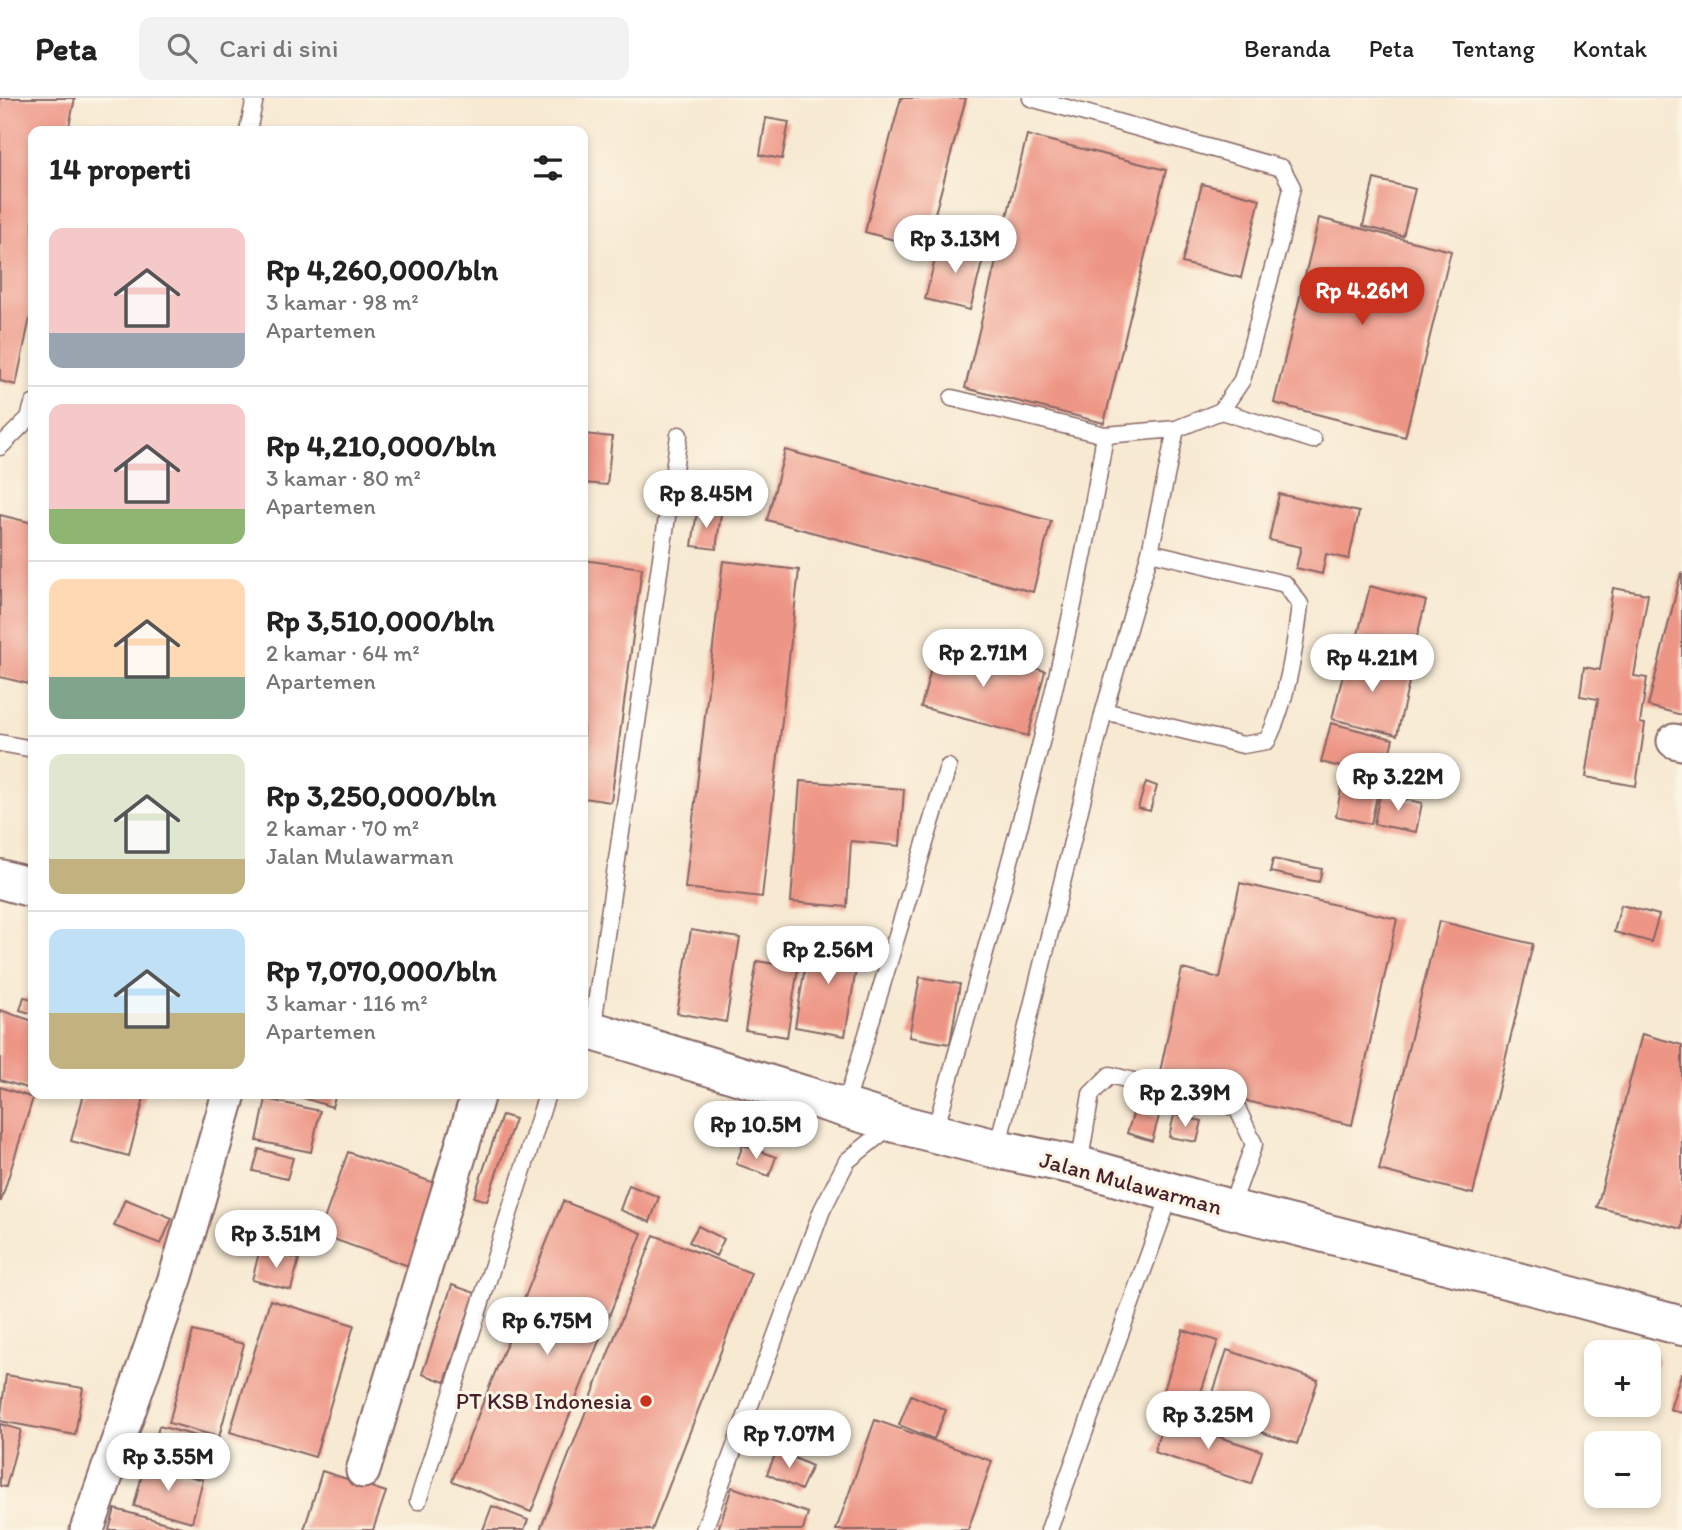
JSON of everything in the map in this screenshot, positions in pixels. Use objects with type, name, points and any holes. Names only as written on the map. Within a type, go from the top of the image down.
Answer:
[{"type":"highway","points":[[0,879],[28,887]]},
{"type":"highway","name":"Jalan Mulawarman","points":[[588,1029],[895,1122],[996,1149],[1079,1166],[1230,1209],[1682,1326]]},
{"type":"street","points":[[87,1530],[176,1276],[228,1099]]},
{"type":"street","points":[[363,1471],[476,1099]]},
{"type":"lane","points":[[249,126],[256,98]]},
{"type":"lane","points":[[952,398],[1105,435],[1176,429],[1221,411],[1242,380],[1280,242],[1292,187],[1282,169],[1031,98]]},
{"type":"lane","points":[[1221,411],[1313,440]]},
{"type":"lane","points":[[0,447],[28,419]]},
{"type":"lane","points":[[996,1149],[1104,710],[1150,552],[1176,429]]},
{"type":"lane","points":[[588,1029],[679,435]]},
{"type":"lane","points":[[934,1131],[1013,850],[1052,698],[1097,491],[1105,435]]},
{"type":"lane","points":[[1104,710],[1242,745],[1266,741],[1277,722],[1297,632],[1300,604],[1285,584],[1150,552]]},
{"type":"lane","points":[[0,743],[28,748]]},
{"type":"lane","points":[[845,1107],[948,767]]},
{"type":"lane","points":[[1079,1166],[1091,1094],[1110,1075],[1237,1108],[1254,1144],[1230,1209]]},
{"type":"lane","points":[[418,1501],[545,1099]]},
{"type":"lane","points":[[704,1530],[822,1210],[847,1161],[895,1122]]},
{"type":"lane","points":[[1049,1530],[1171,1193]]},
{"type":"building","points":[[0,98],[75,98],[69,126],[28,126],[28,327],[16,385],[0,381]]},
{"type":"building","points":[[901,98],[966,98],[933,221],[941,224],[934,251],[865,232]]},
{"type":"building","points":[[766,118],[789,122],[782,159],[760,155]]},
{"type":"building","points":[[1027,135],[1166,170],[1104,423],[965,388]]},
{"type":"building","points":[[1374,179],[1415,189],[1403,236],[1363,226]]},
{"type":"building","points":[[1202,184],[1260,199],[1241,278],[1182,263]]},
{"type":"building","points":[[1319,218],[1451,251],[1405,437],[1274,403]]},
{"type":"building","points":[[940,240],[985,251],[970,310],[925,299]]},
{"type":"building","points":[[588,434],[612,437],[607,485],[588,483]]},
{"type":"building","points":[[785,450],[1051,521],[1033,592],[767,520]]},
{"type":"building","points":[[1279,494],[1359,512],[1349,559],[1326,554],[1322,574],[1296,568],[1301,547],[1269,540]]},
{"type":"building","points":[[697,511],[721,514],[716,549],[692,546]]},
{"type":"building","points":[[0,515],[28,522],[28,684],[0,677]]},
{"type":"building","points":[[588,561],[642,568],[611,802],[588,799]]},
{"type":"building","points":[[723,561],[799,570],[762,897],[685,888]]},
{"type":"building","points":[[1682,573],[1682,715],[1648,706]]},
{"type":"building","points":[[1370,586],[1426,601],[1413,652],[1357,638]]},
{"type":"building","points":[[1613,588],[1648,594],[1634,676],[1647,678],[1640,723],[1645,724],[1636,786],[1586,777],[1598,699],[1580,696],[1584,667],[1600,670]]},
{"type":"building","points":[[938,642],[1045,671],[1028,736],[921,707]]},
{"type":"building","points":[[1348,654],[1412,669],[1397,735],[1332,719]]},
{"type":"building","points":[[1331,723],[1393,739],[1383,778],[1321,762]]},
{"type":"building","points":[[800,781],[904,789],[900,846],[851,841],[847,907],[791,902]]},
{"type":"building","points":[[1146,782],[1157,786],[1150,811],[1138,808]]},
{"type":"building","points":[[1342,784],[1378,792],[1371,824],[1336,816]]},
{"type":"building","points":[[1380,794],[1422,803],[1416,832],[1374,824]]},
{"type":"building","points":[[1273,859],[1322,869],[1319,882],[1270,872]]},
{"type":"building","points":[[1240,883],[1397,919],[1352,1125],[1158,1081],[1182,969],[1220,978]]},
{"type":"building","points":[[1621,905],[1659,915],[1651,942],[1614,932]]},
{"type":"building","points":[[1439,921],[1533,944],[1473,1194],[1379,1170]]},
{"type":"building","points":[[691,930],[740,938],[726,1022],[677,1013]]},
{"type":"building","points":[[810,936],[860,945],[845,1036],[795,1027]]},
{"type":"building","points":[[757,961],[798,968],[787,1037],[745,1030]]},
{"type":"building","points":[[920,977],[960,984],[950,1044],[909,1037]]},
{"type":"building","points":[[24,997],[28,998],[28,1012],[20,1010]]},
{"type":"building","points":[[0,1010],[28,1019],[28,1088],[0,1080]]},
{"type":"building","points":[[1642,1034],[1682,1045],[1682,1229],[1597,1207]]},
{"type":"building","points":[[0,1087],[33,1099],[0,1201]]},
{"type":"building","points":[[83,1099],[144,1099],[129,1156],[71,1141]]},
{"type":"building","points":[[266,1099],[320,1111],[311,1152],[257,1141]]},
{"type":"building","points":[[307,1099],[334,1099],[332,1107]]},
{"type":"building","points":[[1135,1108],[1159,1116],[1152,1141],[1127,1133]]},
{"type":"building","points":[[502,1115],[515,1119],[487,1201],[474,1197]]},
{"type":"building","points":[[1174,1115],[1202,1121],[1197,1142],[1169,1137]]},
{"type":"building","points":[[743,1145],[776,1157],[769,1176],[736,1164]]},
{"type":"building","points":[[259,1149],[293,1158],[287,1179],[253,1171]]},
{"type":"building","points":[[348,1152],[446,1187],[417,1269],[319,1234]]},
{"type":"building","points":[[629,1185],[659,1197],[650,1222],[620,1210]]},
{"type":"building","points":[[125,1199],[172,1218],[161,1244],[114,1226]]},
{"type":"building","points":[[563,1201],[642,1233],[531,1512],[452,1481]]},
{"type":"building","points":[[698,1226],[724,1239],[716,1256],[689,1242]]},
{"type":"building","name":"PT KSB Indonesia","points":[[654,1235],[751,1273],[652,1530],[540,1530]]},
{"type":"building","points":[[260,1249],[299,1259],[291,1290],[252,1280]]},
{"type":"building","points":[[452,1285],[475,1293],[445,1382],[422,1374]]},
{"type":"building","points":[[270,1300],[354,1325],[315,1457],[230,1432]]},
{"type":"building","points":[[1183,1330],[1218,1341],[1197,1404],[1163,1393]]},
{"type":"building","points":[[193,1331],[244,1344],[219,1437],[169,1423]]},
{"type":"building","points":[[1227,1350],[1318,1380],[1297,1444],[1206,1414]]},
{"type":"building","points":[[1682,1374],[1682,1413],[1670,1409]]},
{"type":"building","points":[[6,1375],[83,1388],[75,1435],[0,1421]]},
{"type":"building","points":[[911,1395],[946,1410],[934,1439],[899,1425]]},
{"type":"building","points":[[1164,1419],[1262,1451],[1251,1484],[1154,1452]]},
{"type":"building","points":[[875,1420],[992,1461],[968,1530],[836,1530]]},
{"type":"building","points":[[0,1424],[21,1430],[6,1487],[0,1486]]},
{"type":"building","points":[[159,1426],[215,1441],[206,1474],[151,1459]]},
{"type":"building","points":[[777,1450],[812,1466],[801,1490],[767,1474]]},
{"type":"building","points":[[145,1463],[203,1480],[192,1522],[134,1506]]},
{"type":"building","points":[[322,1471],[386,1492],[373,1530],[304,1530]]},
{"type":"building","points":[[732,1487],[808,1513],[803,1530],[718,1530]]},
{"type":"building","points":[[492,1506],[528,1520],[524,1530],[483,1530]]},
{"type":"building","points":[[115,1509],[181,1527],[180,1530],[109,1530]]},
{"type":"place","name":"PT KSB Indonesia","points":[[646,1401]]}]
